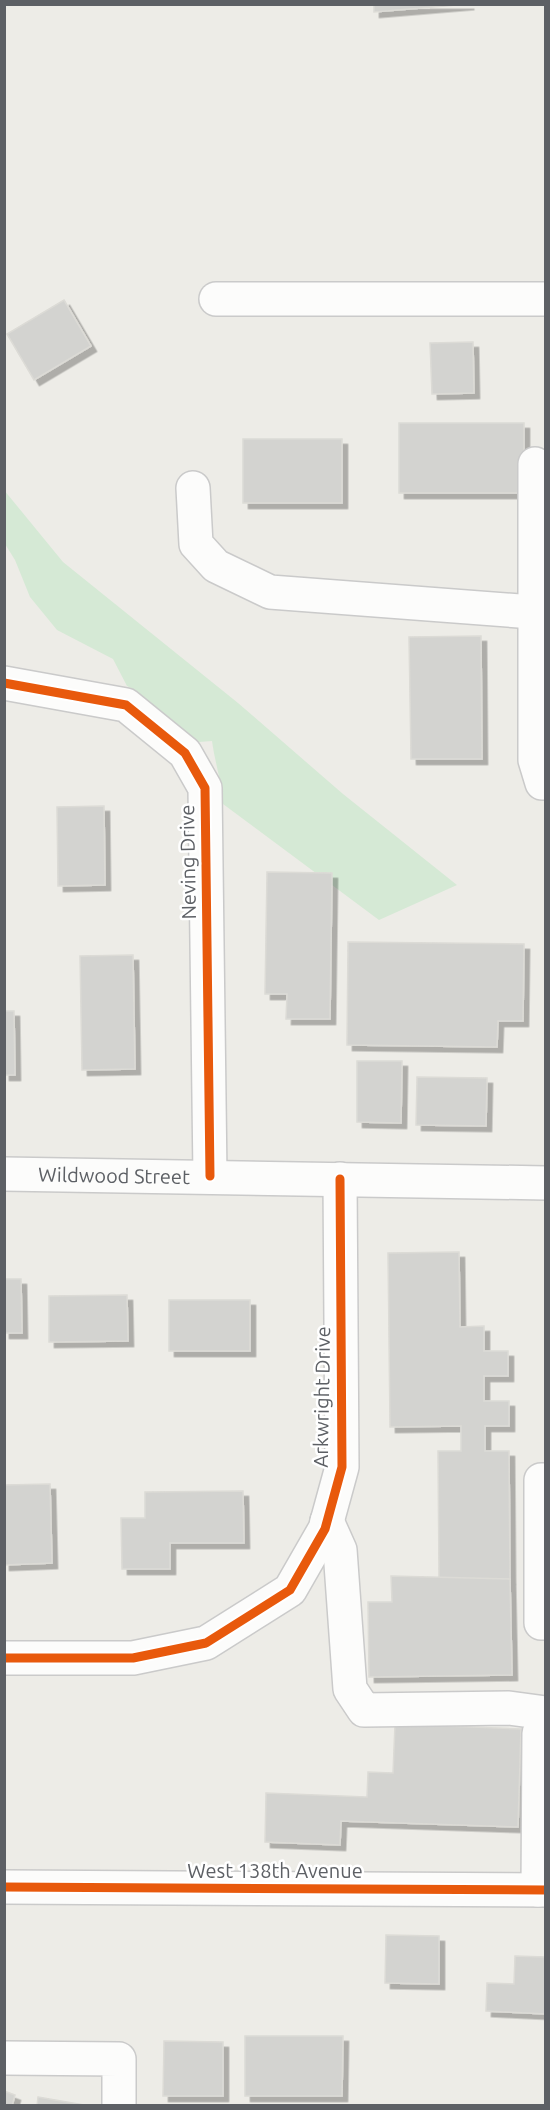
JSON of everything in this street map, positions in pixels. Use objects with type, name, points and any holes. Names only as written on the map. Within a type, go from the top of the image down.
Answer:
[{"type":"street","points":[[216,299],[546,299]]},
{"type":"street","points":[[535,464],[540,548],[535,760],[542,783],[546,783]]},
{"type":"street","points":[[193,489],[196,544],[216,566],[270,592],[540,613]]},
{"type":"street","name":"Neving Drive","points":[[4,683],[126,705],[185,753],[205,788],[210,1176]]},
{"type":"street","name":"Wildwood Street","points":[[4,1174],[546,1183]]},
{"type":"street","name":"Arkwright Drive","points":[[4,1658],[133,1658],[206,1643],[290,1590],[327,1521],[342,1467],[340,1179]]},
{"type":"street","points":[[546,1480],[541,1480],[541,1623],[546,1623]]},
{"type":"street","points":[[327,1521],[340,1550],[350,1689],[364,1710],[508,1708],[546,1713]]},
{"type":"street","points":[[542,1890],[539,1732],[546,1722]]},
{"type":"street","name":"West 138th Avenue","points":[[4,1887],[542,1890]]},
{"type":"street","points":[[4,2058],[119,2059],[119,2106]]},
{"type":"green space","points":[[4,490],[63,562],[238,703],[343,794],[457,885],[379,920],[223,804],[212,741],[199,742],[127,686],[113,659],[57,630],[30,597],[15,560],[5,544]]},
{"type":"building","points":[[374,4],[469,4],[374,12]]},
{"type":"building","points":[[64,300],[91,346],[34,380],[7,334]]},
{"type":"building","points":[[473,342],[474,393],[432,394],[430,343]]},
{"type":"building","points":[[399,423],[524,423],[524,493],[399,493]]},
{"type":"building","points":[[243,439],[342,439],[342,503],[243,503]]},
{"type":"building","points":[[481,636],[482,759],[411,759],[409,637]]},
{"type":"building","points":[[104,806],[105,885],[58,886],[57,807]]},
{"type":"building","points":[[267,872],[332,873],[330,1019],[286,1019],[287,994],[265,994]]},
{"type":"building","points":[[348,942],[524,944],[523,1021],[498,1021],[497,1047],[347,1045]]},
{"type":"building","points":[[133,955],[135,1069],[82,1070],[80,956]]},
{"type":"building","points":[[4,1011],[14,1011],[15,1075],[4,1075]]},
{"type":"building","points":[[357,1061],[402,1061],[401,1123],[357,1122]]},
{"type":"building","points":[[417,1077],[487,1078],[486,1126],[416,1125]]},
{"type":"building","points":[[459,1252],[460,1327],[484,1326],[484,1351],[508,1351],[508,1376],[484,1376],[484,1401],[509,1401],[509,1426],[485,1426],[485,1451],[509,1451],[510,1579],[439,1579],[438,1451],[461,1451],[461,1426],[390,1427],[388,1253]]},
{"type":"building","points":[[4,1279],[21,1279],[22,1333],[4,1333]]},
{"type":"building","points":[[127,1295],[128,1341],[49,1342],[49,1296]]},
{"type":"building","points":[[169,1300],[250,1300],[250,1351],[169,1351]]},
{"type":"building","points":[[50,1484],[52,1563],[4,1565],[4,1485]]},
{"type":"building","points":[[243,1491],[244,1543],[170,1543],[170,1569],[122,1569],[121,1518],[145,1518],[145,1492]]},
{"type":"building","points":[[391,1576],[510,1579],[512,1675],[369,1677],[368,1602],[392,1602]]},
{"type":"building","points":[[395,1724],[521,1729],[518,1827],[341,1821],[340,1845],[265,1842],[266,1793],[367,1797],[368,1772],[393,1773]]},
{"type":"building","points":[[386,1935],[439,1936],[439,1984],[385,1983]]},
{"type":"building","points":[[515,1956],[546,1957],[546,2014],[486,2011],[487,1983],[514,1984]]},
{"type":"building","points":[[245,2036],[343,2036],[342,2096],[245,2096]]},
{"type":"building","points":[[164,2041],[223,2042],[223,2096],[163,2096]]},
{"type":"building","points":[[4,2091],[15,2095],[12,2106],[4,2106]]},
{"type":"building","points":[[38,2097],[90,2106],[37,2106]]},
{"type":"cycle path","points":[[4,683],[126,705],[185,753],[205,788],[210,1176]]},
{"type":"cycle path","points":[[4,1658],[133,1658],[206,1643],[290,1590],[325,1529],[342,1467],[340,1179]]},
{"type":"cycle path","points":[[4,1887],[546,1890]]}]
